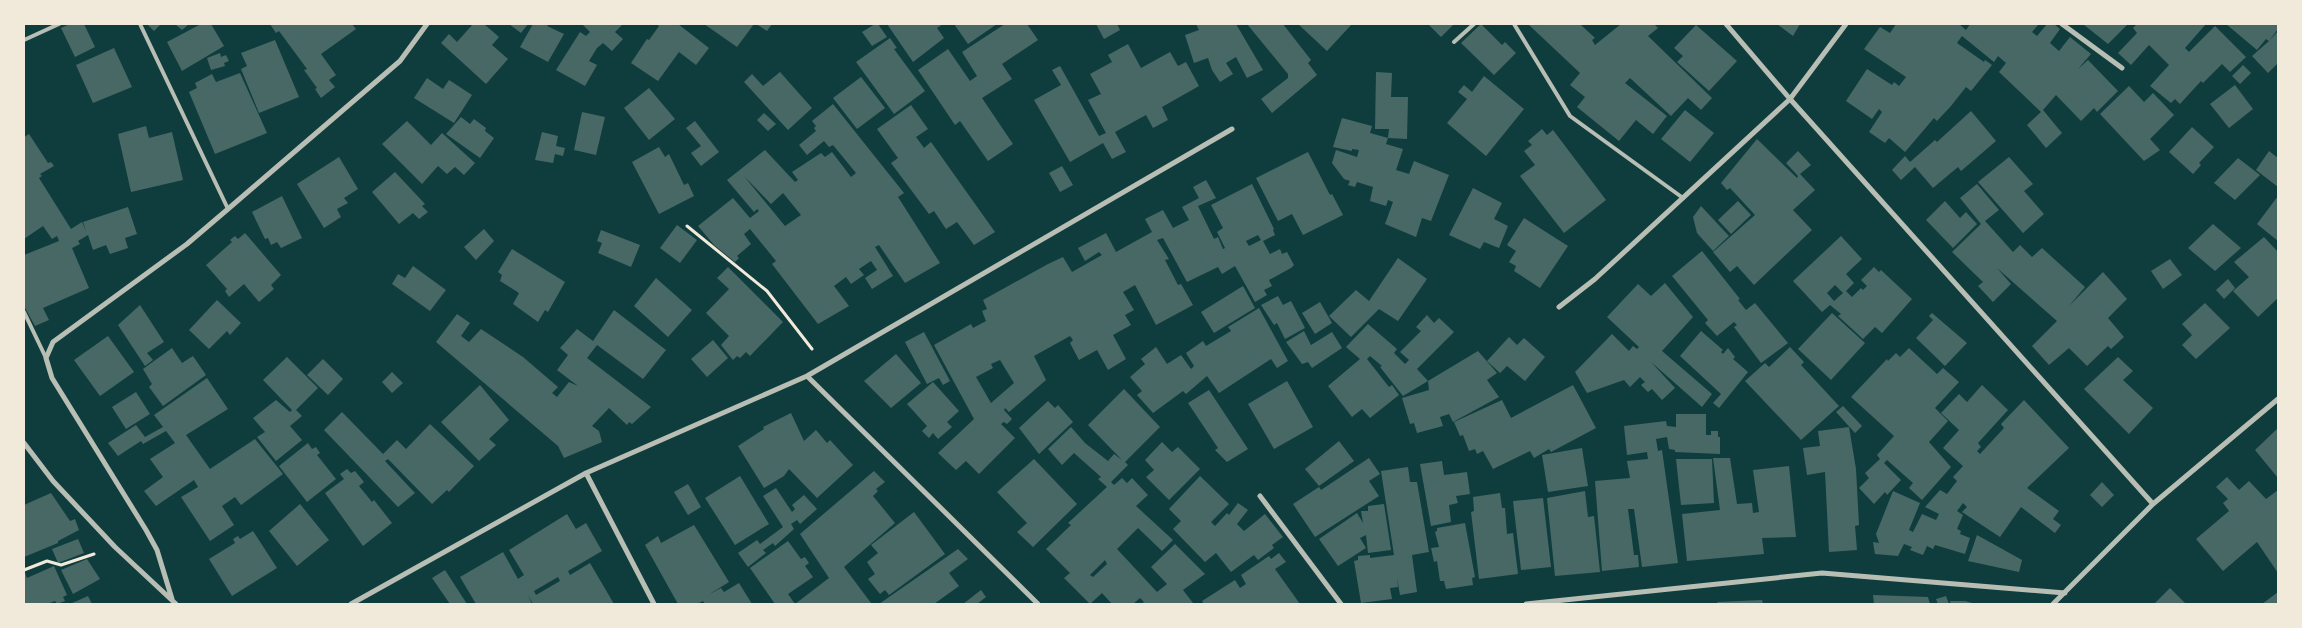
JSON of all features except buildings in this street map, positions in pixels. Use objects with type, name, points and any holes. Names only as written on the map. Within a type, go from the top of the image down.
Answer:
[{"type":"street","points":[[172,599],[157,550],[52,378],[46,358],[53,342],[187,244],[400,61],[427,24]]},
{"type":"street","points":[[1726,24],[1790,99],[2153,504]]},
{"type":"street","points":[[1559,308],[1595,280],[1790,99],[1846,24]]},
{"type":"street","points":[[2062,24],[2122,68]]},
{"type":"street","points":[[351,604],[586,473],[807,376],[1232,129]]},
{"type":"street","points":[[807,376],[1038,604]]},
{"type":"street","points":[[2053,604],[2153,504],[2278,399]]},
{"type":"street","points":[[24,443],[53,481],[115,547],[176,604]]},
{"type":"street","points":[[586,473],[654,604]]},
{"type":"street","points":[[1260,496],[1341,604]]},
{"type":"street","points":[[1526,604],[1822,573],[2065,593]]},
{"type":"lane","points":[[24,40],[59,24]]},
{"type":"lane","points":[[140,24],[228,209]]},
{"type":"lane","points":[[1454,42],[1474,24]]},
{"type":"lane","points":[[1514,24],[1570,116],[1683,198]]},
{"type":"lane","points":[[24,312],[46,358]]},
{"type":"path","points":[[687,226],[767,291],[824,366]]},
{"type":"path","points":[[24,570],[47,561],[61,565],[115,547]]}]
